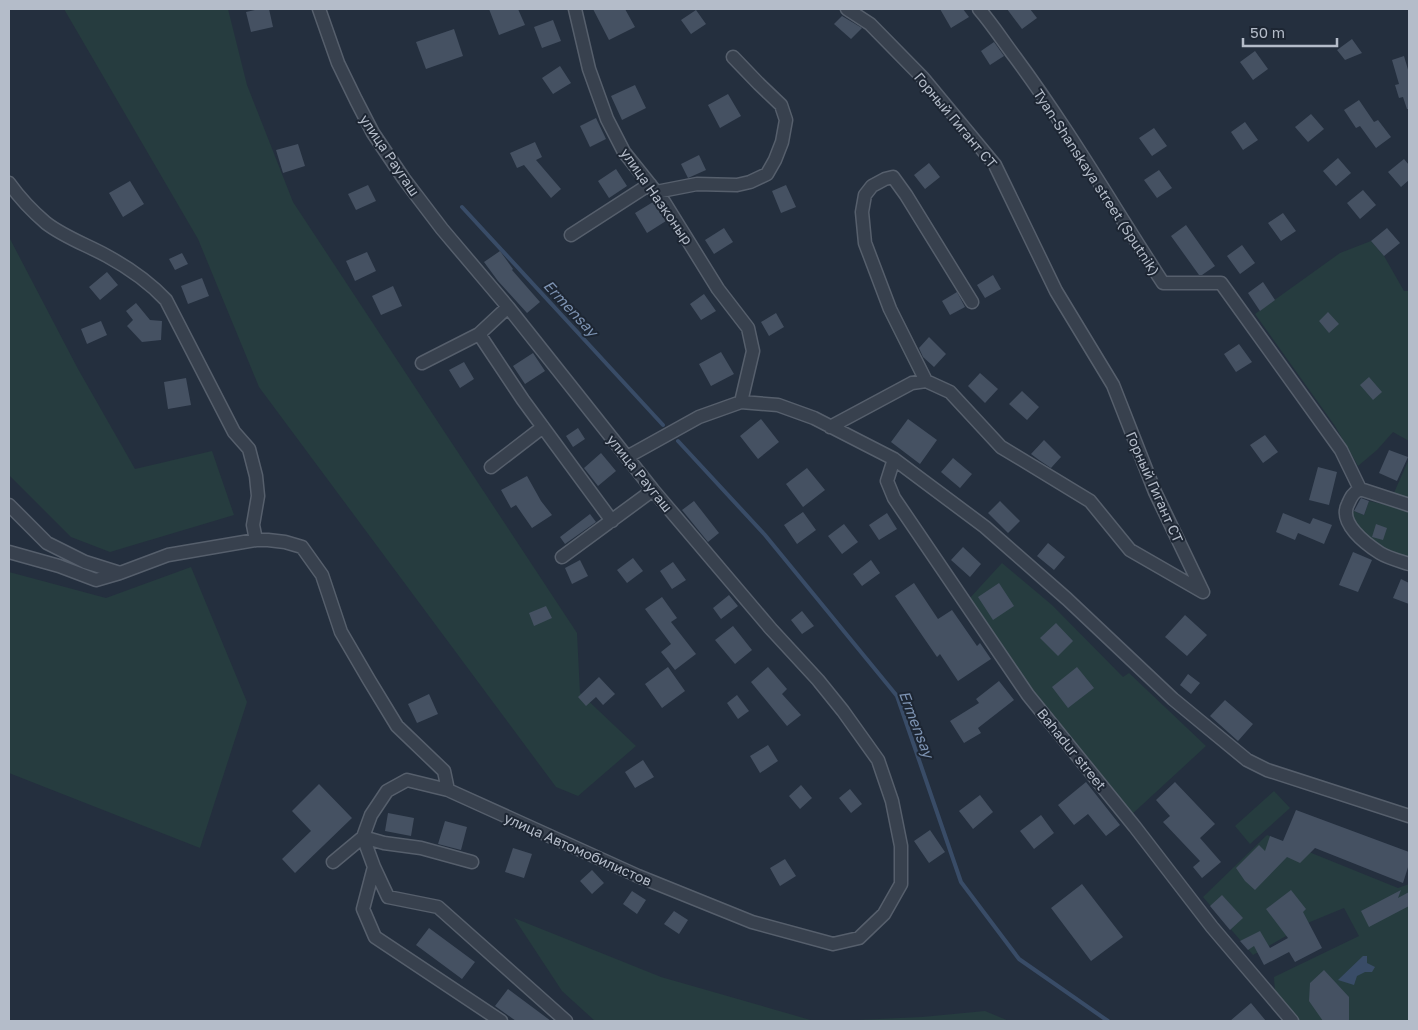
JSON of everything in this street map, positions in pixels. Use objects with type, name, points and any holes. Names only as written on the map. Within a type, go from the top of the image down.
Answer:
[{"type":"street","name":"улица Раугаш","points":[[319,9],[338,63],[373,133],[404,179],[653,490],[764,622],[818,680],[878,760],[892,801],[900,846],[900,884],[884,914],[859,938]]},
{"type":"street","name":"улица Назконыр","points":[[575,9],[589,69],[607,119],[624,152],[664,202],[718,289],[748,328],[754,351],[741,402]]},
{"type":"street","name":"Горный Гигант СТ","points":[[847,9],[870,24],[923,78],[996,165],[1056,291],[1113,385],[1155,492],[1203,592],[1130,550],[1090,501],[1001,447],[950,392],[926,381]]},
{"type":"street","name":"Tyan-Shanskaya street (Sputnik)","points":[[978,9],[1038,88],[1078,148],[1162,283],[1221,283],[1341,450],[1360,489]]},
{"type":"street","points":[[571,234],[653,188],[697,184],[737,185],[750,182],[767,174],[782,142],[786,120],[781,105],[733,57]]},
{"type":"street","points":[[830,427],[912,383],[926,381],[890,309],[865,243],[862,212],[865,195],[872,186],[893,177],[972,302]]},
{"type":"street","points":[[9,183],[17,195],[46,223],[73,240],[107,256],[133,272],[154,287],[166,300],[234,432],[249,449],[256,476],[258,496],[253,525],[256,540]]},
{"type":"street","points":[[422,363],[479,334],[508,307]]},
{"type":"street","points":[[479,334],[612,521]]},
{"type":"street","points":[[627,457],[699,417],[741,402],[778,405],[814,418],[894,459],[985,527],[1067,599],[1173,699],[1247,760],[1268,770],[1409,816]]},
{"type":"street","points":[[492,467],[543,426]]},
{"type":"street","name":"Bahadur street","points":[[894,459],[887,481],[894,498],[1028,695],[1135,827],[1212,927],[1292,1021]]},
{"type":"street","points":[[1409,505],[1360,489],[1354,492],[1346,507],[1346,522],[1357,535],[1381,553],[1409,564]]},
{"type":"street","points":[[562,557],[653,490]]},
{"type":"street","points":[[9,505],[47,543],[85,562],[120,573]]},
{"type":"street","points":[[9,552],[59,566],[96,580],[168,555],[256,540],[285,542],[302,547],[322,575],[341,632],[396,726],[444,771],[448,790]]},
{"type":"street","name":"улица Автомобилистов","points":[[363,837],[370,816],[386,790],[407,780],[448,790],[638,876],[752,922],[833,944],[859,938]]},
{"type":"street","points":[[333,862],[363,837]]},
{"type":"street","points":[[363,837],[384,843],[422,848],[472,862]]},
{"type":"street","points":[[363,837],[388,897],[438,907],[566,1021]]},
{"type":"street","points":[[374,867],[363,909],[374,937],[500,1021]]},
{"type":"green space","points":[[64,9],[228,9],[247,85],[293,202],[577,633],[580,693],[636,746],[578,796],[556,787],[259,387],[198,239]]},
{"type":"green space","points":[[9,237],[78,369],[135,469],[212,451],[234,515],[110,552],[71,537],[9,475]]},
{"type":"green space","points":[[1371,241],[1384,256],[1404,291],[1409,291],[1409,441],[1393,432],[1377,450],[1358,466],[1335,426],[1255,314],[1340,253]]},
{"type":"green space","points":[[1409,459],[1409,499],[1393,495]]},
{"type":"green space","points":[[1369,501],[1409,510],[1409,557],[1384,549],[1358,530],[1351,510],[1364,515]]},
{"type":"green space","points":[[1002,563],[1052,605],[1123,677],[1129,673],[1206,746],[1130,816],[1030,688],[969,599]]},
{"type":"green space","points":[[191,567],[247,702],[200,848],[9,773],[9,572],[106,598]]},
{"type":"green space","points":[[1274,791],[1290,808],[1250,844],[1235,826]]},
{"type":"green space","points":[[1267,835],[1398,888],[1409,884],[1409,1021],[1298,1021],[1275,992],[1274,977],[1359,936],[1344,908],[1310,922],[1253,955],[1203,897]]},
{"type":"green space","points":[[514,918],[661,977],[814,1021],[595,1021],[562,991]]},
{"type":"green space","points":[[985,1011],[1009,1021],[835,1021],[922,1017]]},
{"type":"water","points":[[1363,956],[1367,956],[1367,963],[1375,967],[1372,972],[1365,972],[1357,976],[1354,985],[1338,980]]},
{"type":"building","points":[[269,9],[273,27],[251,32],[246,12]]},
{"type":"building","points":[[489,9],[518,9],[525,25],[499,35]]},
{"type":"building","points":[[593,9],[625,9],[635,27],[609,40]]},
{"type":"building","points":[[940,9],[963,9],[969,17],[951,28]]},
{"type":"building","points":[[1007,9],[1030,9],[1037,18],[1022,29]]},
{"type":"building","points":[[696,10],[706,24],[691,34],[681,20]]},
{"type":"building","points":[[842,16],[862,28],[851,39],[834,24]]},
{"type":"building","points":[[553,20],[561,41],[542,48],[534,27]]},
{"type":"building","points":[[454,29],[463,56],[426,69],[416,42]]},
{"type":"building","points":[[1352,39],[1362,53],[1345,60],[1337,50]]},
{"type":"building","points":[[994,42],[1004,56],[990,65],[981,51]]},
{"type":"building","points":[[1255,51],[1268,69],[1253,80],[1240,62]]},
{"type":"building","points":[[1404,56],[1409,73],[1409,109],[1407,109],[1403,97],[1399,98],[1395,85],[1399,84],[1392,60]]},
{"type":"building","points":[[560,66],[571,83],[553,94],[542,78]]},
{"type":"building","points":[[635,85],[646,108],[622,120],[611,96]]},
{"type":"building","points":[[728,94],[741,116],[720,128],[708,105]]},
{"type":"building","points":[[1359,100],[1374,122],[1378,120],[1391,137],[1376,148],[1360,126],[1356,128],[1344,110]]},
{"type":"building","points":[[1311,114],[1324,129],[1308,142],[1295,127]]},
{"type":"building","points":[[596,118],[606,139],[590,147],[580,126]]},
{"type":"building","points":[[1245,122],[1258,140],[1243,150],[1231,132]]},
{"type":"building","points":[[1154,128],[1167,146],[1152,156],[1139,138]]},
{"type":"building","points":[[535,142],[542,157],[536,160],[561,189],[551,198],[524,165],[517,168],[510,153]]},
{"type":"building","points":[[298,144],[305,166],[283,173],[276,150]]},
{"type":"building","points":[[699,155],[706,170],[688,178],[681,164]]},
{"type":"building","points":[[1338,158],[1351,173],[1336,186],[1323,171]]},
{"type":"building","points":[[1404,159],[1409,165],[1409,180],[1401,187],[1388,172]]},
{"type":"building","points":[[929,163],[940,177],[925,189],[914,175]]},
{"type":"building","points":[[616,169],[627,186],[609,198],[598,181]]},
{"type":"building","points":[[1159,170],[1172,188],[1157,198],[1144,180]]},
{"type":"building","points":[[130,181],[144,204],[123,217],[109,193]]},
{"type":"building","points":[[368,185],[376,201],[356,210],[348,194]]},
{"type":"building","points":[[786,185],[796,207],[781,213],[772,191]]},
{"type":"building","points":[[1363,190],[1376,205],[1360,219],[1347,203]]},
{"type":"building","points":[[653,202],[666,221],[647,233],[635,213]]},
{"type":"building","points":[[1283,213],[1296,231],[1281,241],[1268,223]]},
{"type":"building","points":[[1186,225],[1215,266],[1202,275],[1199,275],[1171,236]]},
{"type":"building","points":[[724,228],[733,242],[714,254],[705,240]]},
{"type":"building","points":[[1387,228],[1400,243],[1384,256],[1371,241]]},
{"type":"building","points":[[1242,245],[1255,263],[1240,274],[1227,256]]},
{"type":"building","points":[[500,251],[512,270],[540,302],[527,313],[498,281],[484,262]]},
{"type":"building","points":[[367,252],[376,271],[355,281],[346,261]]},
{"type":"building","points":[[182,253],[188,264],[175,270],[169,259]]},
{"type":"building","points":[[107,272],[118,285],[100,300],[89,287]]},
{"type":"building","points":[[993,275],[1001,289],[985,298],[977,285]]},
{"type":"building","points":[[202,278],[209,296],[188,304],[181,286]]},
{"type":"building","points":[[1263,282],[1275,300],[1260,311],[1248,293]]},
{"type":"building","points":[[393,286],[402,306],[381,315],[372,296]]},
{"type":"building","points":[[957,292],[965,307],[950,315],[942,301]]},
{"type":"building","points":[[704,294],[716,311],[701,320],[690,304]]},
{"type":"building","points":[[136,303],[150,320],[162,321],[161,340],[142,342],[127,326],[133,320],[126,311]]},
{"type":"building","points":[[1328,312],[1339,324],[1329,333],[1319,321]]},
{"type":"building","points":[[776,313],[784,327],[769,336],[761,322]]},
{"type":"building","points":[[101,321],[107,335],[87,344],[81,329]]},
{"type":"building","points":[[929,337],[946,354],[934,367],[923,357],[919,348]]},
{"type":"building","points":[[1239,344],[1252,362],[1236,372],[1224,354]]},
{"type":"building","points":[[721,352],[734,374],[711,386],[699,364]]},
{"type":"building","points":[[533,353],[545,371],[525,384],[513,366]]},
{"type":"building","points":[[464,362],[474,379],[460,388],[449,370]]},
{"type":"building","points":[[980,373],[998,389],[985,403],[968,386]]},
{"type":"building","points":[[1369,377],[1382,392],[1373,400],[1360,385]]},
{"type":"building","points":[[186,378],[191,405],[168,409],[164,382]]},
{"type":"building","points":[[1022,391],[1039,407],[1027,420],[1009,404]]},
{"type":"building","points":[[761,419],[779,442],[758,459],[740,436]]},
{"type":"building","points":[[908,419],[937,440],[920,464],[891,442]]},
{"type":"building","points":[[578,428],[585,439],[573,447],[566,436]]},
{"type":"building","points":[[1265,435],[1278,452],[1263,463],[1250,445]]},
{"type":"building","points":[[1044,440],[1061,457],[1051,468],[1031,454]]},
{"type":"building","points":[[1389,450],[1408,457],[1397,481],[1379,473]]},
{"type":"building","points":[[601,453],[616,471],[598,486],[584,468]]},
{"type":"building","points":[[953,458],[972,474],[960,488],[941,472]]},
{"type":"building","points":[[1318,467],[1337,472],[1329,505],[1309,500]]},
{"type":"building","points":[[807,468],[825,490],[803,507],[786,484]]},
{"type":"building","points":[[527,476],[541,501],[552,515],[532,528],[516,505],[511,508],[501,490]]},
{"type":"building","points":[[1361,498],[1369,501],[1364,515],[1354,511]]},
{"type":"building","points":[[694,501],[719,533],[708,542],[682,510]]},
{"type":"building","points":[[1000,501],[1020,521],[1008,533],[988,513]]},
{"type":"building","points":[[803,512],[816,530],[797,544],[784,525]]},
{"type":"building","points":[[887,513],[897,529],[879,540],[869,525]]},
{"type":"building","points":[[1283,513],[1310,524],[1313,518],[1332,525],[1324,544],[1298,533],[1295,540],[1276,532]]},
{"type":"building","points":[[590,514],[596,522],[565,544],[560,537]]},
{"type":"building","points":[[844,524],[858,542],[842,554],[828,536]]},
{"type":"building","points":[[1376,524],[1387,528],[1383,540],[1372,537]]},
{"type":"building","points":[[1048,543],[1065,557],[1054,570],[1037,556]]},
{"type":"building","points":[[963,547],[981,564],[970,577],[951,560]]},
{"type":"building","points":[[1353,552],[1372,560],[1358,592],[1339,585]]},
{"type":"building","points":[[633,558],[643,571],[627,583],[617,570]]},
{"type":"building","points":[[580,560],[588,576],[572,584],[565,568]]},
{"type":"building","points":[[871,560],[880,573],[862,586],[853,574]]},
{"type":"building","points":[[673,562],[686,580],[672,589],[660,571]]},
{"type":"building","points":[[1401,579],[1409,583],[1409,604],[1393,598]]},
{"type":"building","points":[[914,583],[938,619],[952,610],[977,646],[980,643],[991,659],[958,681],[940,654],[937,657],[895,596]]},
{"type":"building","points":[[999,583],[1014,606],[993,620],[978,597]]},
{"type":"building","points":[[729,595],[738,606],[721,619],[713,608]]},
{"type":"building","points":[[662,597],[677,618],[671,622],[696,654],[675,670],[661,652],[671,644],[645,609]]},
{"type":"building","points":[[546,606],[552,618],[534,626],[529,613]]},
{"type":"building","points":[[802,611],[814,626],[802,634],[791,620]]},
{"type":"building","points":[[1185,615],[1207,635],[1187,656],[1165,637]]},
{"type":"building","points":[[1056,623],[1073,641],[1058,656],[1040,638]]},
{"type":"building","points":[[733,626],[752,650],[735,664],[715,640]]},
{"type":"building","points":[[668,667],[685,691],[662,708],[645,684]]},
{"type":"building","points":[[768,667],[787,689],[782,694],[801,715],[787,726],[751,682]]},
{"type":"building","points":[[1077,667],[1094,688],[1068,708],[1052,687]]},
{"type":"building","points":[[1188,674],[1200,683],[1191,694],[1180,685]]},
{"type":"building","points":[[599,677],[615,694],[603,705],[596,697],[586,706],[578,697]]},
{"type":"building","points":[[999,681],[1014,700],[978,728],[981,733],[964,743],[950,721],[979,703],[976,699]]},
{"type":"building","points":[[429,694],[438,714],[417,723],[408,704]]},
{"type":"building","points":[[737,695],[749,711],[738,719],[727,703]]},
{"type":"building","points":[[1225,700],[1253,724],[1238,741],[1210,716]]},
{"type":"building","points":[[768,745],[778,761],[760,773],[750,756]]},
{"type":"building","points":[[643,760],[654,777],[635,788],[625,772]]},
{"type":"building","points":[[1086,782],[1120,825],[1106,836],[1088,814],[1074,825],[1058,805]]},
{"type":"building","points":[[1175,782],[1215,824],[1200,838],[1221,862],[1202,878],[1193,867],[1200,861],[1163,822],[1170,816],[1156,800]]},
{"type":"building","points":[[319,784],[352,818],[295,873],[282,859],[311,831],[292,811]]},
{"type":"building","points":[[801,785],[812,798],[800,809],[789,796]]},
{"type":"building","points":[[850,789],[862,804],[851,813],[839,798]]},
{"type":"building","points":[[980,795],[993,812],[973,829],[959,811]]},
{"type":"building","points":[[1296,810],[1409,852],[1409,864],[1403,883],[1315,848],[1300,863],[1287,857],[1255,890],[1245,881],[1236,868],[1259,845],[1265,851],[1270,836],[1283,841]]},
{"type":"building","points":[[388,813],[414,818],[411,836],[385,831]]},
{"type":"building","points":[[1041,815],[1054,833],[1034,849],[1020,831]]},
{"type":"building","points":[[445,821],[467,827],[461,850],[438,844]]},
{"type":"building","points":[[930,830],[945,852],[929,863],[914,841]]},
{"type":"building","points":[[513,848],[532,854],[524,878],[505,872]]},
{"type":"building","points":[[785,859],[796,876],[780,886],[770,868]]},
{"type":"building","points":[[592,870],[604,883],[592,894],[580,881]]},
{"type":"building","points":[[1082,884],[1123,937],[1091,961],[1051,908]]},
{"type":"building","points":[[1291,890],[1306,909],[1303,912],[1322,948],[1295,962],[1289,952],[1264,965],[1254,946],[1248,950],[1240,941],[1260,931],[1270,948],[1288,938],[1266,909]]},
{"type":"building","points":[[1401,890],[1398,898],[1409,892],[1409,906],[1369,927],[1361,911]]},
{"type":"building","points":[[632,891],[646,900],[637,914],[623,904]]},
{"type":"building","points":[[1222,895],[1243,918],[1230,930],[1210,906]]},
{"type":"building","points":[[674,911],[688,920],[679,934],[664,924]]},
{"type":"building","points":[[429,928],[475,962],[462,979],[416,945]]},
{"type":"building","points":[[1324,970],[1349,997],[1349,1021],[1323,1021],[1309,1001],[1310,983]]},
{"type":"building","points":[[508,989],[551,1021],[516,1021],[495,1006]]},
{"type":"building","points":[[1251,1003],[1266,1021],[1230,1021]]},
{"type":"waterway","name":"Ermensay","points":[[462,207],[663,425]]},
{"type":"waterway","name":"Ermensay","points":[[678,441],[765,535],[897,696],[961,882],[1019,959],[1108,1021]]}]
